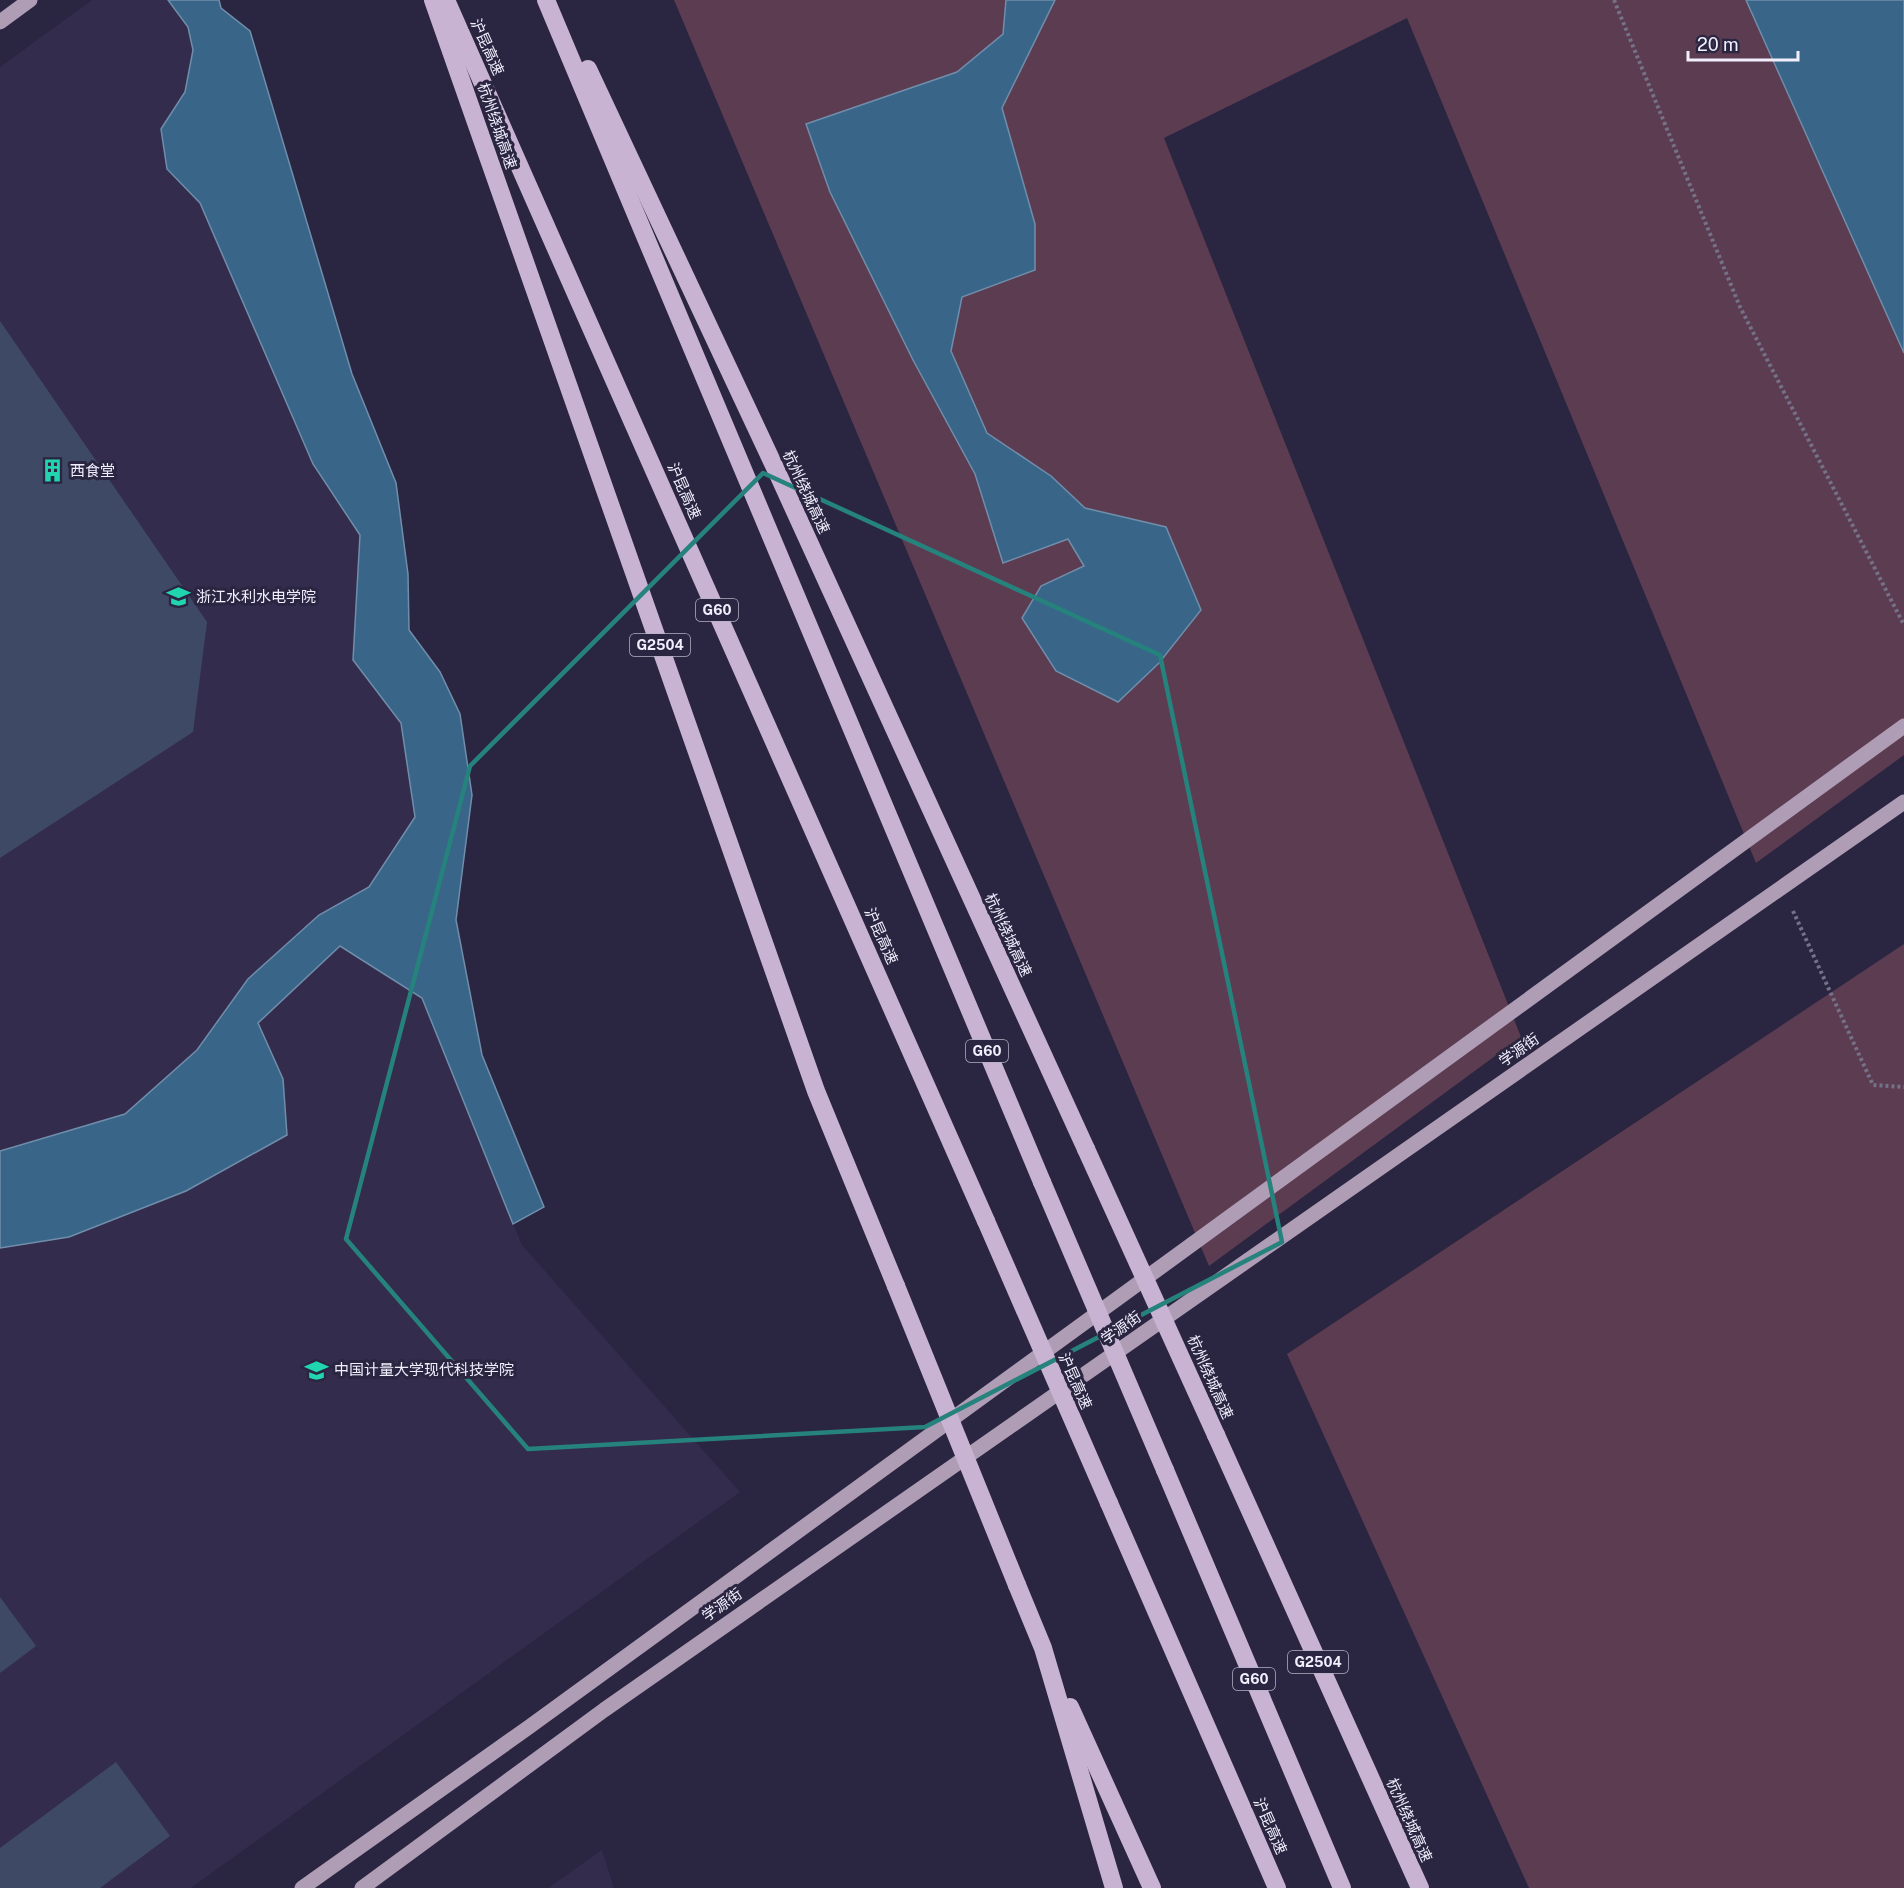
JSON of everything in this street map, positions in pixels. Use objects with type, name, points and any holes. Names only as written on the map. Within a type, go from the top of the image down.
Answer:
[{"type":"highway","name":"杭州绕城高速","points":[[433,0],[816,1091],[1043,1648],[1114,1888]]},
{"type":"highway","name":"沪昆高速","points":[[446,0],[986,1221],[1277,1888]]},
{"type":"highway","name":"G60","points":[[546,0],[1042,1182],[1342,1888]]},
{"type":"highway","name":"杭州绕城高速","points":[[555,0],[777,472],[1420,1888]]},
{"type":"highway","points":[[1043,1648],[1152,1888]]},
{"type":"main road","points":[[0,22],[30,0]]},
{"type":"main road","points":[[302,1888],[529,1727],[1904,726]]},
{"type":"main road","name":"学源街","points":[[362,1888],[604,1710],[1904,802]]},
{"type":"path","points":[[1614,0],[1740,307],[1904,625]]},
{"type":"path","points":[[1782,888],[1873,1085],[1904,1087]]},
{"type":"highlighted area","points":[[763,473],[1160,655],[1282,1242],[925,1427],[528,1449],[346,1239],[470,766]]},
{"type":"shaded area","name":"浙江水利水电学院","points":[[92,0],[168,0],[188,27],[193,50],[185,92],[161,129],[167,169],[200,203],[313,464],[360,535],[353,659],[401,723],[415,817],[369,887],[319,915],[248,979],[197,1050],[125,1114],[0,1151],[0,67]]},
{"type":"shaded area","points":[[674,0],[1746,0],[1904,353],[1904,755],[1756,863],[1407,18],[1164,138],[1521,1037],[1209,1266]]},
{"type":"shaded area","points":[[1904,944],[1904,1888],[1529,1888],[1287,1354]]},
{"type":"shaded area","name":"中国计量大学现代科技学院","points":[[340,946],[422,998],[522,1245],[740,1492],[191,1888],[0,1888],[0,1248],[69,1237],[283,1079],[258,1023]]},
{"type":"shaded area","points":[[602,1850],[614,1888],[548,1888]]},
{"type":"water","points":[[168,0],[219,0],[221,8],[250,31],[352,374],[396,483],[408,574],[409,630],[440,672],[460,714],[472,795],[456,920],[482,1055],[544,1207],[513,1224],[422,998],[340,946],[258,1023],[283,1079],[287,1135],[186,1191],[69,1237],[0,1248],[0,1151],[125,1114],[197,1050],[248,979],[319,915],[369,887],[415,817],[401,723],[353,660],[360,535],[313,464],[200,203],[167,169],[161,129],[185,92],[193,50],[188,27]]},
{"type":"water","points":[[1006,0],[1055,0],[1002,108],[1035,224],[1035,270],[962,297],[951,351],[987,433],[1051,476],[1085,508],[1166,527],[1201,610],[1159,663],[1118,702],[1056,671],[1022,618],[1041,586],[1084,566],[1068,539],[1003,563],[975,474],[913,360],[830,192],[806,124],[957,72],[1003,34]]},
{"type":"water","points":[[1746,0],[1904,0],[1904,353]]},
{"type":"building","name":"西食堂","points":[[0,321],[207,622],[193,732],[0,858]]},
{"type":"building","points":[[0,1597],[36,1646],[0,1673]]},
{"type":"building","points":[[116,1762],[170,1836],[100,1888],[0,1888],[0,1848]]},
{"type":"place","name":"西食堂","points":[[52,471]]},
{"type":"place","name":"浙江水利水电学院","points":[[178,597]]},
{"type":"place","name":"中国计量大学现代科技学院","points":[[316,1370]]}]
